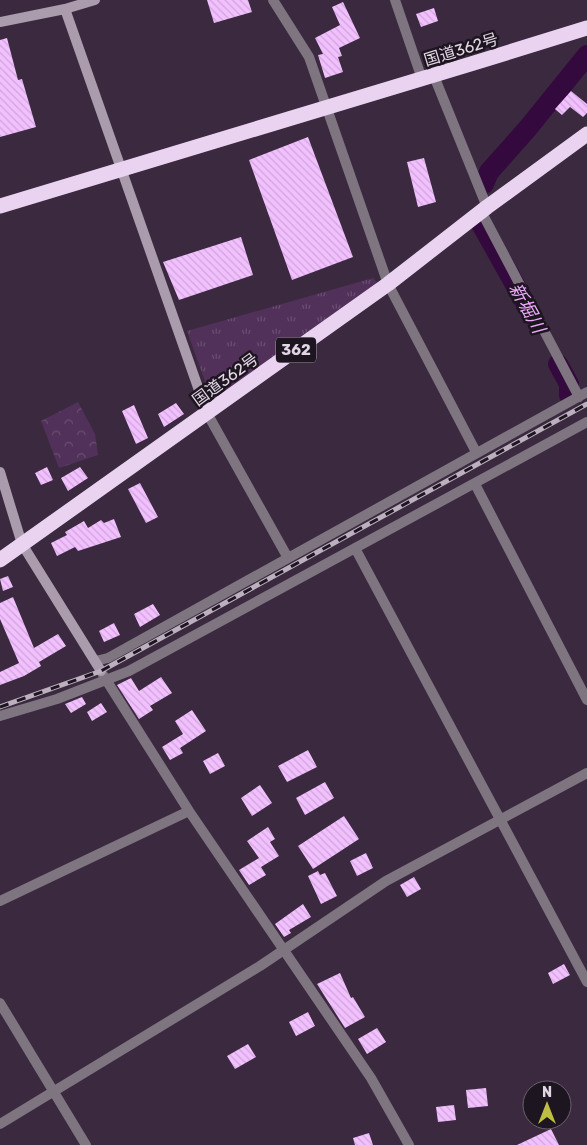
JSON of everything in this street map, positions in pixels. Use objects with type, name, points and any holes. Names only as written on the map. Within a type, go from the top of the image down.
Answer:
[{"type":"highway","name":"国道362号","points":[[0,206],[120,168],[325,110],[587,28]]},
{"type":"highway","name":"国道362号","points":[[0,560],[388,284],[484,209],[587,134]]},
{"type":"street","points":[[0,22],[95,0]]},
{"type":"street","points":[[273,0],[309,57],[325,110],[388,284],[476,452]]},
{"type":"street","points":[[98,666],[108,658],[583,394],[484,209],[395,0]]},
{"type":"street","points":[[66,8],[120,168],[207,413],[288,558]]},
{"type":"street","points":[[0,716],[128,671],[587,422]]},
{"type":"street","points":[[0,472],[22,544],[189,811],[371,1078],[409,1145]]},
{"type":"street","points":[[475,484],[587,700]]},
{"type":"street","points":[[355,548],[587,982]]},
{"type":"street","points":[[0,1124],[284,950],[386,881],[587,773]]},
{"type":"street","points":[[0,901],[189,811]]},
{"type":"street","points":[[0,1003],[86,1145]]},
{"type":"green space","points":[[373,278],[382,288],[294,342],[212,401],[187,331]]},
{"type":"green space","points":[[78,402],[95,434],[98,455],[59,468],[41,421]]},
{"type":"building","points":[[207,0],[248,0],[252,12],[214,23]]},
{"type":"building","points":[[343,2],[360,38],[339,48],[342,56],[338,57],[343,72],[325,78],[318,55],[323,54],[315,38],[340,25],[332,7]]},
{"type":"building","points":[[434,8],[438,21],[421,27],[416,14]]},
{"type":"building","points":[[7,38],[18,80],[22,79],[36,127],[0,137],[0,40]]},
{"type":"building","points":[[571,91],[587,104],[587,113],[583,117],[570,107],[562,115],[555,109]]},
{"type":"building","points":[[308,137],[353,257],[292,280],[249,160]]},
{"type":"building","points":[[424,158],[436,202],[418,207],[407,162]]},
{"type":"building","points":[[241,237],[253,275],[179,300],[163,262]]},
{"type":"building","points":[[176,403],[184,414],[164,427],[158,414]]},
{"type":"building","points":[[134,405],[148,438],[136,444],[122,411]]},
{"type":"building","points":[[47,467],[53,480],[41,485],[35,473]]},
{"type":"building","points":[[80,467],[88,478],[68,491],[61,478]]},
{"type":"building","points":[[140,483],[158,517],[146,523],[128,489]]},
{"type":"building","points":[[114,519],[121,537],[78,551],[75,547],[57,556],[51,543],[67,535],[65,532],[84,521],[88,528],[101,520],[104,523]]},
{"type":"building","points":[[8,576],[13,587],[3,591],[0,579]]},
{"type":"building","points":[[13,597],[34,648],[58,634],[66,646],[39,662],[41,666],[24,676],[0,685],[0,672],[19,663],[0,619],[0,603]]},
{"type":"building","points":[[153,604],[160,615],[140,627],[134,614]]},
{"type":"building","points":[[114,623],[120,635],[104,642],[99,631]]},
{"type":"building","points":[[161,677],[172,693],[150,706],[153,710],[139,719],[117,685],[131,678],[139,691]]},
{"type":"building","points":[[82,697],[86,704],[71,713],[65,704]]},
{"type":"building","points":[[101,703],[107,712],[92,721],[87,712]]},
{"type":"building","points":[[192,710],[206,731],[180,748],[183,753],[170,760],[162,747],[183,734],[175,721]]},
{"type":"building","points":[[308,750],[317,767],[287,782],[278,766]]},
{"type":"building","points":[[218,753],[225,766],[210,774],[203,761]]},
{"type":"building","points":[[325,782],[334,798],[305,815],[296,798]]},
{"type":"building","points":[[260,785],[272,803],[252,816],[241,798]]},
{"type":"building","points":[[344,816],[359,839],[313,869],[298,846]]},
{"type":"building","points":[[268,827],[275,839],[270,842],[279,856],[261,867],[266,875],[249,885],[239,870],[259,858],[247,841]]},
{"type":"building","points":[[366,853],[373,868],[357,876],[350,861]]},
{"type":"building","points":[[318,871],[320,875],[325,873],[337,896],[321,904],[308,876]]},
{"type":"building","points":[[414,877],[421,889],[407,897],[400,885]]},
{"type":"building","points":[[303,904],[311,917],[289,930],[291,933],[284,937],[275,924]]},
{"type":"building","points":[[564,964],[570,975],[553,984],[548,973]]},
{"type":"building","points":[[340,973],[351,998],[353,997],[365,1017],[345,1028],[317,984]]},
{"type":"building","points":[[308,1012],[315,1026],[296,1036],[289,1022]]},
{"type":"building","points":[[377,1028],[386,1042],[367,1054],[358,1039]]},
{"type":"building","points":[[248,1044],[256,1057],[235,1069],[227,1056]]},
{"type":"building","points":[[486,1088],[488,1106],[468,1108],[466,1090]]},
{"type":"building","points":[[454,1105],[456,1120],[438,1122],[436,1107]]},
{"type":"building","points":[[552,1130],[559,1145],[517,1145]]},
{"type":"building","points":[[369,1133],[373,1145],[355,1145],[353,1138]]},
{"type":"waterway","name":"新堀川","points":[[484,184],[489,172],[528,128],[587,55]]},
{"type":"waterway","name":"新堀川","points":[[480,222],[523,299]]},
{"type":"waterway","name":"新堀川","points":[[558,364],[569,384],[569,395]]},
{"type":"railway","points":[[0,707],[101,671],[587,404]]}]
